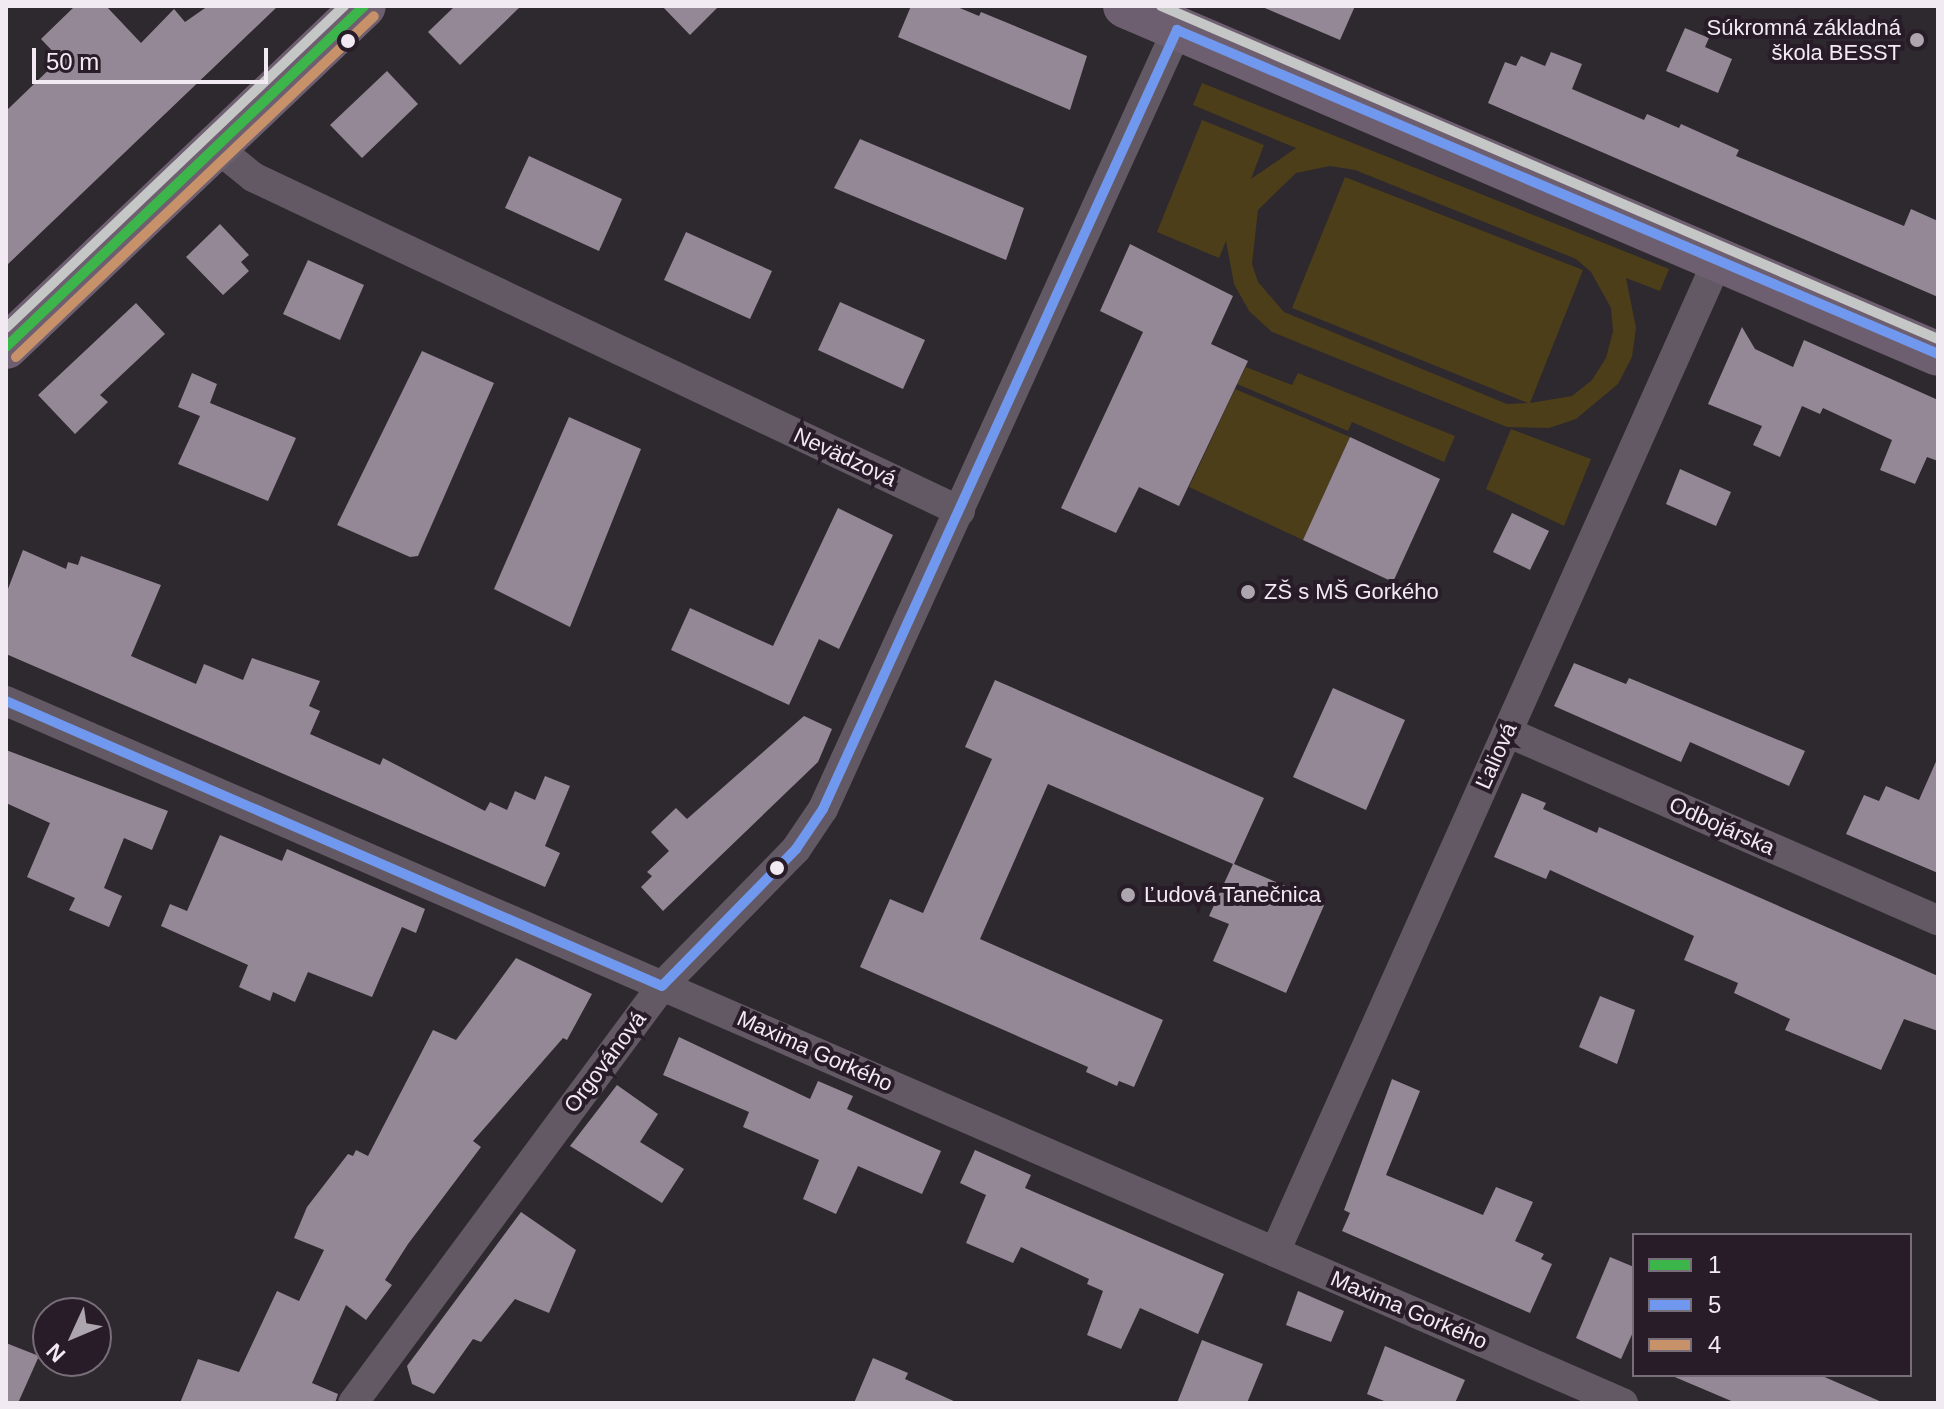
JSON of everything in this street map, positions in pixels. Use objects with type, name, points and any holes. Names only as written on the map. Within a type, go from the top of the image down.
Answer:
[{"type":"main road","points":[[6,347],[364,6]]},
{"type":"main road","points":[[1129,7],[1938,354]]},
{"type":"street","name":"Orgovánová","points":[[359,1401],[662,986],[808,834],[960,511],[1177,30]]},
{"type":"street","name":"Nevädzová","points":[[216,147],[253,177],[960,511]]},
{"type":"street","name":"Ľaliová","points":[[1275,1252],[1718,260]]},
{"type":"street","name":"Maxima Gorkého","points":[[6,701],[1623,1403]]},
{"type":"street","name":"Odbojárska","points":[[1507,732],[1938,920]]},
{"type":"shaded area","points":[[1202,83],[1669,269],[1660,291],[1626,278],[1636,328],[1632,357],[1618,384],[1576,419],[1549,428],[1507,427],[1272,332],[1249,311],[1234,284],[1226,241],[1219,258],[1157,232],[1202,120],[1264,145],[1251,179],[1296,148],[1193,105]],"holes":[[[1330,166],[1355,170],[1576,259],[1591,272],[1611,308],[1613,331],[1606,358],[1592,380],[1572,396],[1530,403],[1583,270],[1345,177],[1292,308],[1528,403],[1507,404],[1284,312],[1258,282],[1252,264],[1258,210],[1296,173]]]},
{"type":"shaded area","points":[[1246,367],[1292,385],[1298,373],[1455,436],[1444,462],[1352,422],[1348,431],[1237,384]]},
{"type":"shaded area","points":[[1235,389],[1350,437],[1303,540],[1189,487]]},
{"type":"shaded area","points":[[1511,429],[1591,459],[1564,526],[1486,489]]},
{"type":"building","points":[[75,6],[106,6],[141,43],[174,9],[185,22],[208,6],[278,6],[6,266],[6,111],[60,59],[41,39]]},
{"type":"building","points":[[455,6],[521,6],[460,65],[428,32]]},
{"type":"building","points":[[662,6],[719,6],[690,35]]},
{"type":"building","points":[[911,6],[955,6],[979,16],[981,12],[1087,56],[1070,110],[898,37]]},
{"type":"building","points":[[1260,6],[1355,6],[1340,40]]},
{"type":"building","points":[[1685,28],[1709,38],[1705,47],[1732,59],[1718,93],[1666,71]]},
{"type":"building","points":[[1551,52],[1582,64],[1572,89],[1644,120],[1647,114],[1679,128],[1681,124],[1739,150],[1736,156],[1904,226],[1911,209],[1938,221],[1938,297],[1488,103],[1505,62],[1516,66],[1521,56],[1545,66]]},
{"type":"building","points":[[387,71],[418,104],[362,158],[330,125]]},
{"type":"building","points":[[860,139],[1024,208],[1006,260],[834,188]]},
{"type":"building","points":[[529,156],[622,199],[599,251],[505,208]]},
{"type":"building","points":[[220,224],[249,255],[241,262],[249,271],[223,295],[186,257]]},
{"type":"building","points":[[686,232],[772,271],[750,319],[664,280]]},
{"type":"building","points":[[1130,244],[1233,296],[1211,344],[1248,361],[1179,506],[1139,487],[1116,533],[1061,508],[1143,332],[1100,311]]},
{"type":"building","points":[[308,260],[364,285],[340,340],[283,314]]},
{"type":"building","points":[[840,302],[925,340],[903,389],[818,350]]},
{"type":"building","points":[[136,303],[165,334],[100,395],[108,402],[75,434],[38,395]]},
{"type":"building","points":[[1742,327],[1755,349],[1793,367],[1804,340],[1938,400],[1938,461],[1927,457],[1915,484],[1880,470],[1892,440],[1823,408],[1820,414],[1802,406],[1780,457],[1753,445],[1762,426],[1708,404]]},
{"type":"building","points":[[422,351],[494,383],[418,556],[410,557],[337,525]]},
{"type":"building","points":[[192,373],[217,384],[210,403],[296,438],[268,501],[178,464],[200,416],[178,407]]},
{"type":"building","points":[[569,417],[641,449],[570,627],[494,589]]},
{"type":"building","points":[[1350,437],[1440,479],[1393,582],[1303,540]]},
{"type":"building","points":[[1680,469],[1731,492],[1716,526],[1666,504]]},
{"type":"building","points":[[838,508],[893,535],[839,649],[819,639],[789,705],[671,650],[690,608],[773,646]]},
{"type":"building","points":[[1512,513],[1549,531],[1530,570],[1493,552]]},
{"type":"building","points":[[23,550],[66,569],[68,562],[78,565],[81,556],[161,585],[131,656],[196,684],[204,664],[243,680],[252,658],[320,681],[309,706],[320,711],[310,734],[380,765],[383,758],[485,811],[490,802],[507,810],[515,791],[535,800],[545,776],[570,786],[545,846],[560,853],[545,887],[6,654],[6,594]]},
{"type":"building","points":[[1574,663],[1626,684],[1629,678],[1805,751],[1789,786],[1690,742],[1681,762],[1554,706]]},
{"type":"building","points":[[995,680],[1264,798],[1234,864],[1325,903],[1286,993],[1213,961],[1229,924],[1209,916],[1233,864],[1048,784],[980,939],[1163,1020],[1134,1087],[1119,1081],[1117,1086],[1086,1072],[1088,1067],[860,967],[890,899],[923,913],[992,759],[965,747]]},
{"type":"building","points":[[1333,688],[1405,720],[1366,810],[1293,777]]},
{"type":"building","points":[[804,716],[832,729],[818,762],[663,911],[641,887],[652,876],[647,872],[669,851],[651,832],[676,808],[687,819]]},
{"type":"building","points":[[6,750],[168,811],[152,850],[124,838],[104,888],[122,896],[109,927],[69,910],[75,898],[27,877],[50,823],[6,803]]},
{"type":"building","points":[[1938,757],[1938,873],[1846,834],[1864,795],[1879,801],[1886,786],[1919,800]]},
{"type":"building","points":[[1522,793],[1546,803],[1543,809],[1597,833],[1599,827],[1938,976],[1938,1031],[1904,1019],[1881,1070],[1785,1030],[1790,1019],[1734,993],[1738,983],[1684,960],[1694,936],[1550,870],[1546,879],[1494,857]]},
{"type":"building","points":[[220,835],[282,861],[287,849],[425,909],[416,933],[402,927],[372,997],[308,972],[295,1002],[273,992],[270,1001],[239,987],[248,965],[161,926],[170,904],[187,911]]},
{"type":"building","points":[[516,958],[592,994],[567,1040],[563,1038],[473,1141],[481,1147],[408,1244],[385,1280],[392,1285],[366,1320],[346,1305],[312,1383],[338,1394],[335,1403],[180,1403],[198,1359],[239,1372],[277,1291],[299,1301],[324,1250],[294,1238],[307,1207],[348,1154],[353,1156],[356,1150],[368,1156],[433,1030],[456,1040]]},
{"type":"building","points":[[1600,996],[1635,1010],[1617,1064],[1579,1047]]},
{"type":"building","points":[[679,1037],[810,1099],[818,1081],[853,1096],[847,1109],[941,1151],[922,1194],[858,1166],[836,1214],[803,1199],[819,1160],[743,1127],[749,1112],[663,1075]]},
{"type":"building","points":[[1392,1079],[1420,1091],[1386,1175],[1483,1215],[1496,1187],[1533,1202],[1515,1241],[1544,1254],[1541,1259],[1552,1264],[1530,1313],[1342,1231],[1350,1213],[1344,1210]]},
{"type":"building","points":[[617,1085],[658,1114],[640,1142],[684,1169],[662,1203],[570,1146]]},
{"type":"building","points":[[975,1150],[1031,1175],[1025,1188],[1224,1274],[1198,1334],[1140,1308],[1121,1349],[1087,1335],[1103,1291],[1087,1284],[1089,1279],[1021,1247],[1013,1263],[966,1243],[986,1195],[960,1183]]},
{"type":"building","points":[[521,1212],[576,1250],[549,1313],[515,1299],[481,1342],[473,1339],[434,1394],[412,1384],[407,1366]]},
{"type":"building","points":[[1610,1257],[1632,1266],[1632,1334],[1621,1359],[1576,1338]]},
{"type":"building","points":[[1298,1291],[1344,1311],[1331,1342],[1286,1325]]},
{"type":"building","points":[[1202,1340],[1263,1364],[1247,1403],[1177,1403]]},
{"type":"building","points":[[6,1343],[32,1353],[32,1372],[18,1403],[6,1403]]},
{"type":"building","points":[[1385,1346],[1465,1380],[1455,1403],[1389,1403],[1367,1394]]},
{"type":"building","points":[[873,1358],[908,1373],[905,1379],[958,1403],[854,1403]]},
{"type":"building","points":[[1675,1377],[1825,1377],[1884,1403],[1736,1403]]},
{"type":"transit line","points":[[6,328],[344,6]]},
{"type":"transit line","name":"1","points":[[6,347],[364,6]]},
{"type":"transit line","points":[[1161,6],[1938,339]]},
{"type":"transit line","name":"4","points":[[16,357],[374,16]]},
{"type":"transit line","name":"5","points":[[1177,30],[1938,354]]},
{"type":"transit line","name":"5","points":[[662,986],[796,849],[823,809],[1177,30]]},
{"type":"transit line","name":"5","points":[[6,701],[662,986]]},
{"type":"place","name":"Súkromná základná škola BESST","points":[[1917,40]]},
{"type":"place","name":"ZŠ s MŠ Gorkého","points":[[1248,592]]},
{"type":"place","name":"Ľudová Tanečnica","points":[[1128,895]]}]
